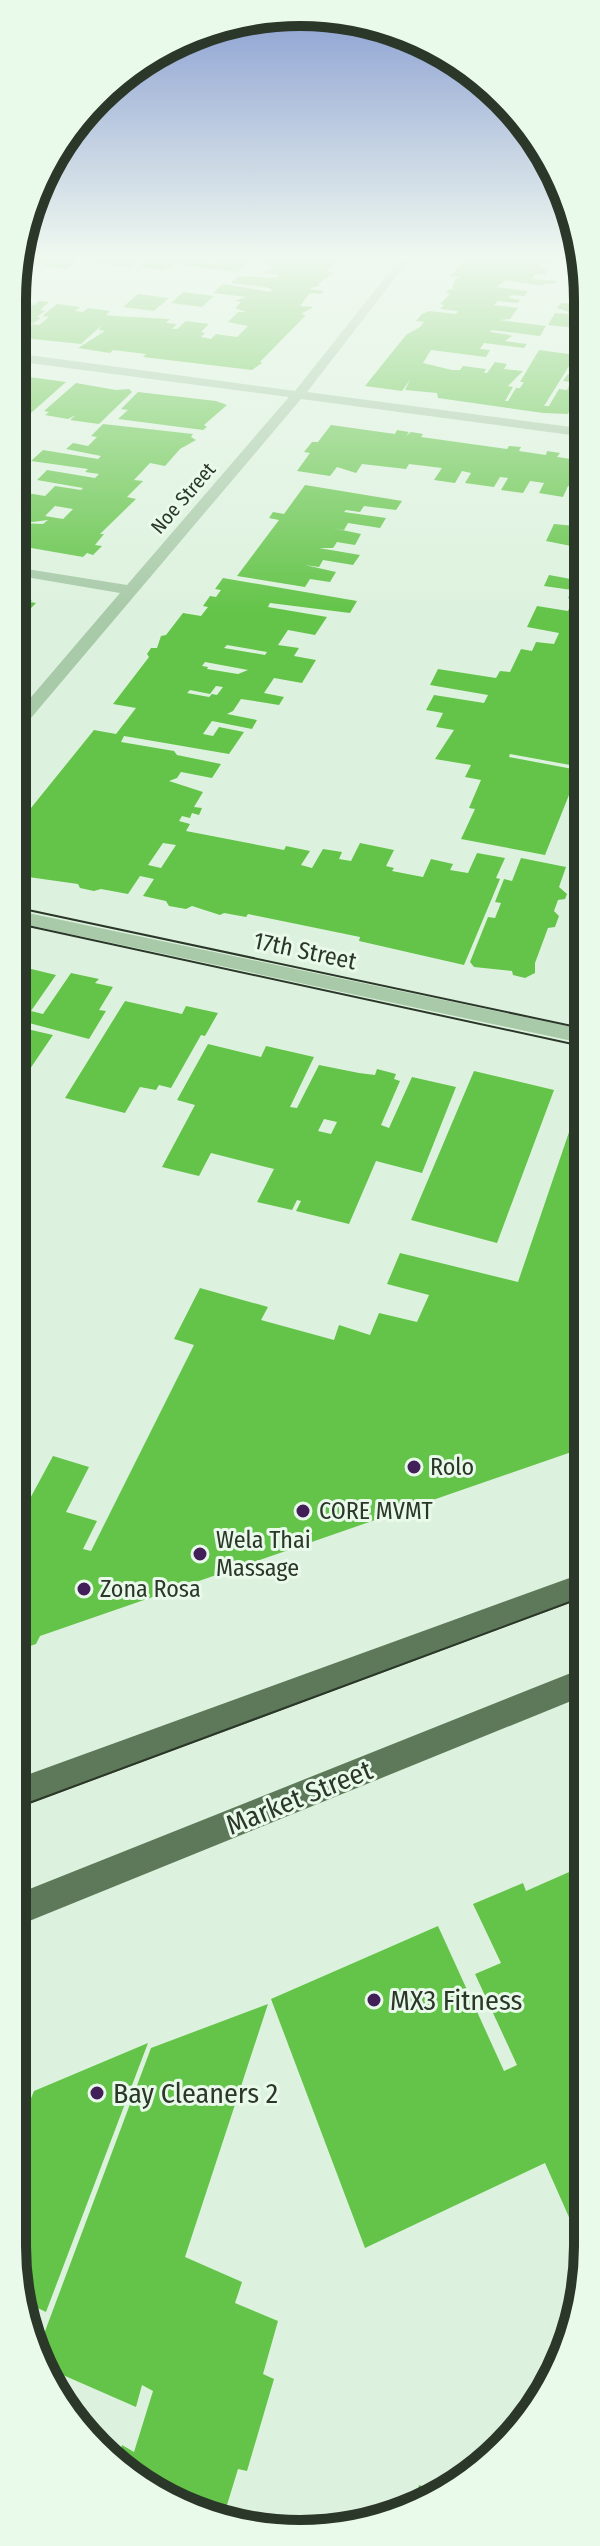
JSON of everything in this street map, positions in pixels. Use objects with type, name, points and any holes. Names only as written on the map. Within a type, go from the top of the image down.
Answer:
[{"type":"main road","points":[[26,1789],[574,1588]]},
{"type":"main road","name":"Market Street","points":[[26,1906],[574,1686]]},
{"type":"street","points":[[140,374],[574,431]]},
{"type":"street","name":"Noe Street","points":[[26,713],[315,374]]},
{"type":"street","points":[[26,573],[128,590]]},
{"type":"street","name":"17th Street","points":[[26,919],[574,1034]]},
{"type":"building","points":[[375,374],[520,374],[508,386],[513,387],[505,401],[508,401],[524,382],[520,382],[525,374],[564,374],[544,406],[549,406],[559,389],[567,390],[571,382],[563,381],[568,374],[574,375],[574,411],[568,414],[543,413],[438,398],[437,393],[405,390],[410,380],[402,391],[365,386]]},
{"type":"building","points":[[26,377],[66,382],[26,417]]},
{"type":"building","points":[[76,383],[116,390],[129,389],[132,392],[99,424],[70,420],[76,415],[68,419],[45,415],[49,412],[44,411]]},
{"type":"building","points":[[138,392],[227,405],[204,425],[207,427],[203,430],[118,419],[128,410],[121,409]]},
{"type":"building","points":[[103,424],[193,434],[191,437],[196,440],[180,449],[165,466],[150,463],[134,480],[143,481],[127,497],[136,499],[100,534],[104,534],[95,545],[102,546],[93,555],[87,553],[83,557],[26,547],[26,523],[43,524],[48,520],[26,521],[26,494],[45,496],[55,486],[83,488],[37,480],[47,470],[95,478],[99,474],[85,472],[88,469],[31,461],[43,450],[98,459],[101,456],[66,449],[73,443],[88,446],[97,437],[91,436]],"holes":[[[55,506],[73,509],[63,519],[45,516]]]},
{"type":"building","points":[[331,425],[395,434],[397,430],[409,432],[406,436],[411,432],[423,434],[421,437],[507,449],[509,446],[521,447],[519,451],[546,455],[547,451],[560,453],[557,457],[574,459],[574,487],[568,486],[563,497],[539,493],[544,483],[530,481],[523,493],[501,490],[508,478],[500,477],[494,487],[465,483],[471,473],[462,471],[455,483],[434,480],[442,468],[409,464],[406,469],[362,464],[356,473],[337,467],[330,476],[297,471],[310,453],[304,452],[312,442],[318,442]]},
{"type":"building","points":[[305,485],[402,501],[396,510],[364,506],[360,512],[344,512],[386,518],[380,528],[348,523],[344,530],[333,528],[361,534],[355,545],[337,542],[333,548],[319,548],[360,555],[353,565],[323,560],[319,567],[305,565],[336,572],[330,582],[310,579],[305,587],[237,576],[279,520],[269,518],[273,512],[284,514]]},
{"type":"building","points":[[554,524],[574,526],[574,547],[546,541]]},
{"type":"building","points":[[549,575],[574,580],[574,766],[510,754],[509,757],[574,769],[574,796],[569,795],[545,855],[461,839],[475,809],[469,808],[481,780],[465,777],[471,765],[435,759],[454,730],[436,727],[443,713],[426,710],[434,695],[484,703],[488,695],[430,685],[438,669],[496,678],[500,671],[510,672],[521,649],[532,651],[536,642],[554,644],[559,633],[527,627],[537,606],[568,611],[573,599],[568,598],[572,590],[544,586]]},
{"type":"building","points":[[223,578],[357,601],[350,613],[270,603],[268,607],[327,617],[315,635],[288,630],[278,645],[299,648],[294,656],[316,660],[302,683],[274,678],[264,693],[284,697],[279,705],[241,699],[227,714],[257,720],[252,729],[212,721],[203,734],[213,736],[219,727],[244,732],[229,754],[124,736],[121,742],[174,751],[177,755],[221,764],[212,778],[181,772],[169,781],[203,792],[194,807],[202,808],[199,815],[192,813],[190,818],[182,816],[179,821],[190,824],[186,831],[284,850],[286,846],[310,851],[301,865],[312,868],[323,849],[342,852],[339,859],[351,861],[360,843],[394,850],[386,866],[394,868],[392,871],[423,877],[431,859],[453,864],[450,870],[468,873],[477,853],[505,858],[496,878],[500,879],[464,965],[359,941],[360,937],[248,914],[246,917],[220,915],[192,906],[186,909],[169,906],[166,901],[143,896],[154,879],[140,876],[128,894],[101,889],[94,891],[80,888],[78,884],[26,877],[26,814],[94,730],[116,734],[136,708],[113,704],[149,657],[147,654],[151,648],[157,648],[161,636],[166,635],[183,613],[201,616],[208,607],[203,606],[210,596],[216,597],[221,590],[215,589]],"holes":[[[227,645],[267,652],[265,655],[224,648]],[[205,662],[248,670],[238,674],[207,669],[202,666]],[[216,686],[223,687],[217,695],[209,697],[187,693],[190,690],[210,694]],[[163,843],[176,845],[161,868],[148,865]]]},
{"type":"building","points":[[26,599],[36,603],[26,613]]},
{"type":"building","points":[[521,858],[566,867],[559,887],[567,894],[565,899],[558,900],[554,911],[559,916],[555,927],[548,928],[535,963],[535,973],[525,978],[513,975],[512,971],[474,967],[470,962],[488,917],[495,918],[501,903],[495,902],[504,879],[512,881]]},
{"type":"building","points":[[26,968],[56,975],[31,1011],[43,1014],[71,973],[99,979],[95,983],[113,987],[99,1010],[106,1011],[89,1039],[26,1022]]},
{"type":"building","points":[[125,1001],[182,1014],[186,1006],[218,1013],[205,1036],[201,1035],[171,1088],[159,1085],[156,1090],[140,1087],[125,1113],[65,1098]]},
{"type":"building","points":[[26,1029],[53,1035],[26,1075]]},
{"type":"building","points":[[208,1044],[261,1057],[266,1046],[314,1057],[290,1107],[297,1108],[319,1065],[375,1075],[377,1069],[396,1074],[394,1079],[400,1081],[381,1125],[389,1128],[412,1077],[456,1087],[422,1173],[376,1161],[349,1224],[296,1211],[301,1201],[297,1200],[292,1210],[257,1202],[274,1169],[211,1153],[199,1176],[162,1167],[195,1105],[177,1100]],"holes":[[[324,1119],[337,1122],[331,1134],[318,1131]]]},
{"type":"building","points":[[474,1071],[554,1090],[497,1243],[411,1220]]},
{"type":"building","points":[[574,1118],[574,1451],[40,1636],[36,1644],[26,1647],[26,1506],[53,1456],[89,1467],[66,1512],[97,1521],[83,1549],[91,1551],[194,1345],[174,1339],[200,1288],[268,1307],[261,1320],[334,1340],[339,1325],[370,1335],[379,1313],[417,1322],[429,1295],[387,1284],[400,1253],[518,1282]]},
{"type":"building","points":[[574,1870],[574,2228],[545,2163],[365,2248],[271,1999],[438,1926],[504,2071],[517,2065],[475,1974],[501,1963],[473,1904],[523,1883],[526,1891]]},
{"type":"building","points":[[268,2004],[185,2257],[242,2282],[235,2303],[278,2321],[263,2374],[274,2379],[247,2471],[238,2469],[226,2510],[179,2492],[120,2453],[122,2445],[134,2452],[153,2391],[142,2385],[136,2407],[57,2372],[43,2338],[151,2048]]},
{"type":"building","points":[[148,2043],[46,2312],[33,2306],[26,2246],[26,2111],[34,2091]]},
{"type":"building","points":[[419,2485],[428,2488],[421,2492],[417,2494]]},
{"type":"tram line","points":[[26,910],[574,1026]]},
{"type":"tram line","points":[[26,926],[574,1044]]},
{"type":"tram line","points":[[26,1804],[574,1600]]},
{"type":"place","name":"Rolo","points":[[414,1467]]},
{"type":"place","name":"CORE MVMT","points":[[303,1511]]},
{"type":"place","name":"Wela Thai Massage","points":[[200,1554]]},
{"type":"place","name":"Zona Rosa","points":[[84,1589]]},
{"type":"place","name":"MX3 Fitness","points":[[374,2000]]},
{"type":"place","name":"Bay Cleaners 2","points":[[97,2093]]}]
